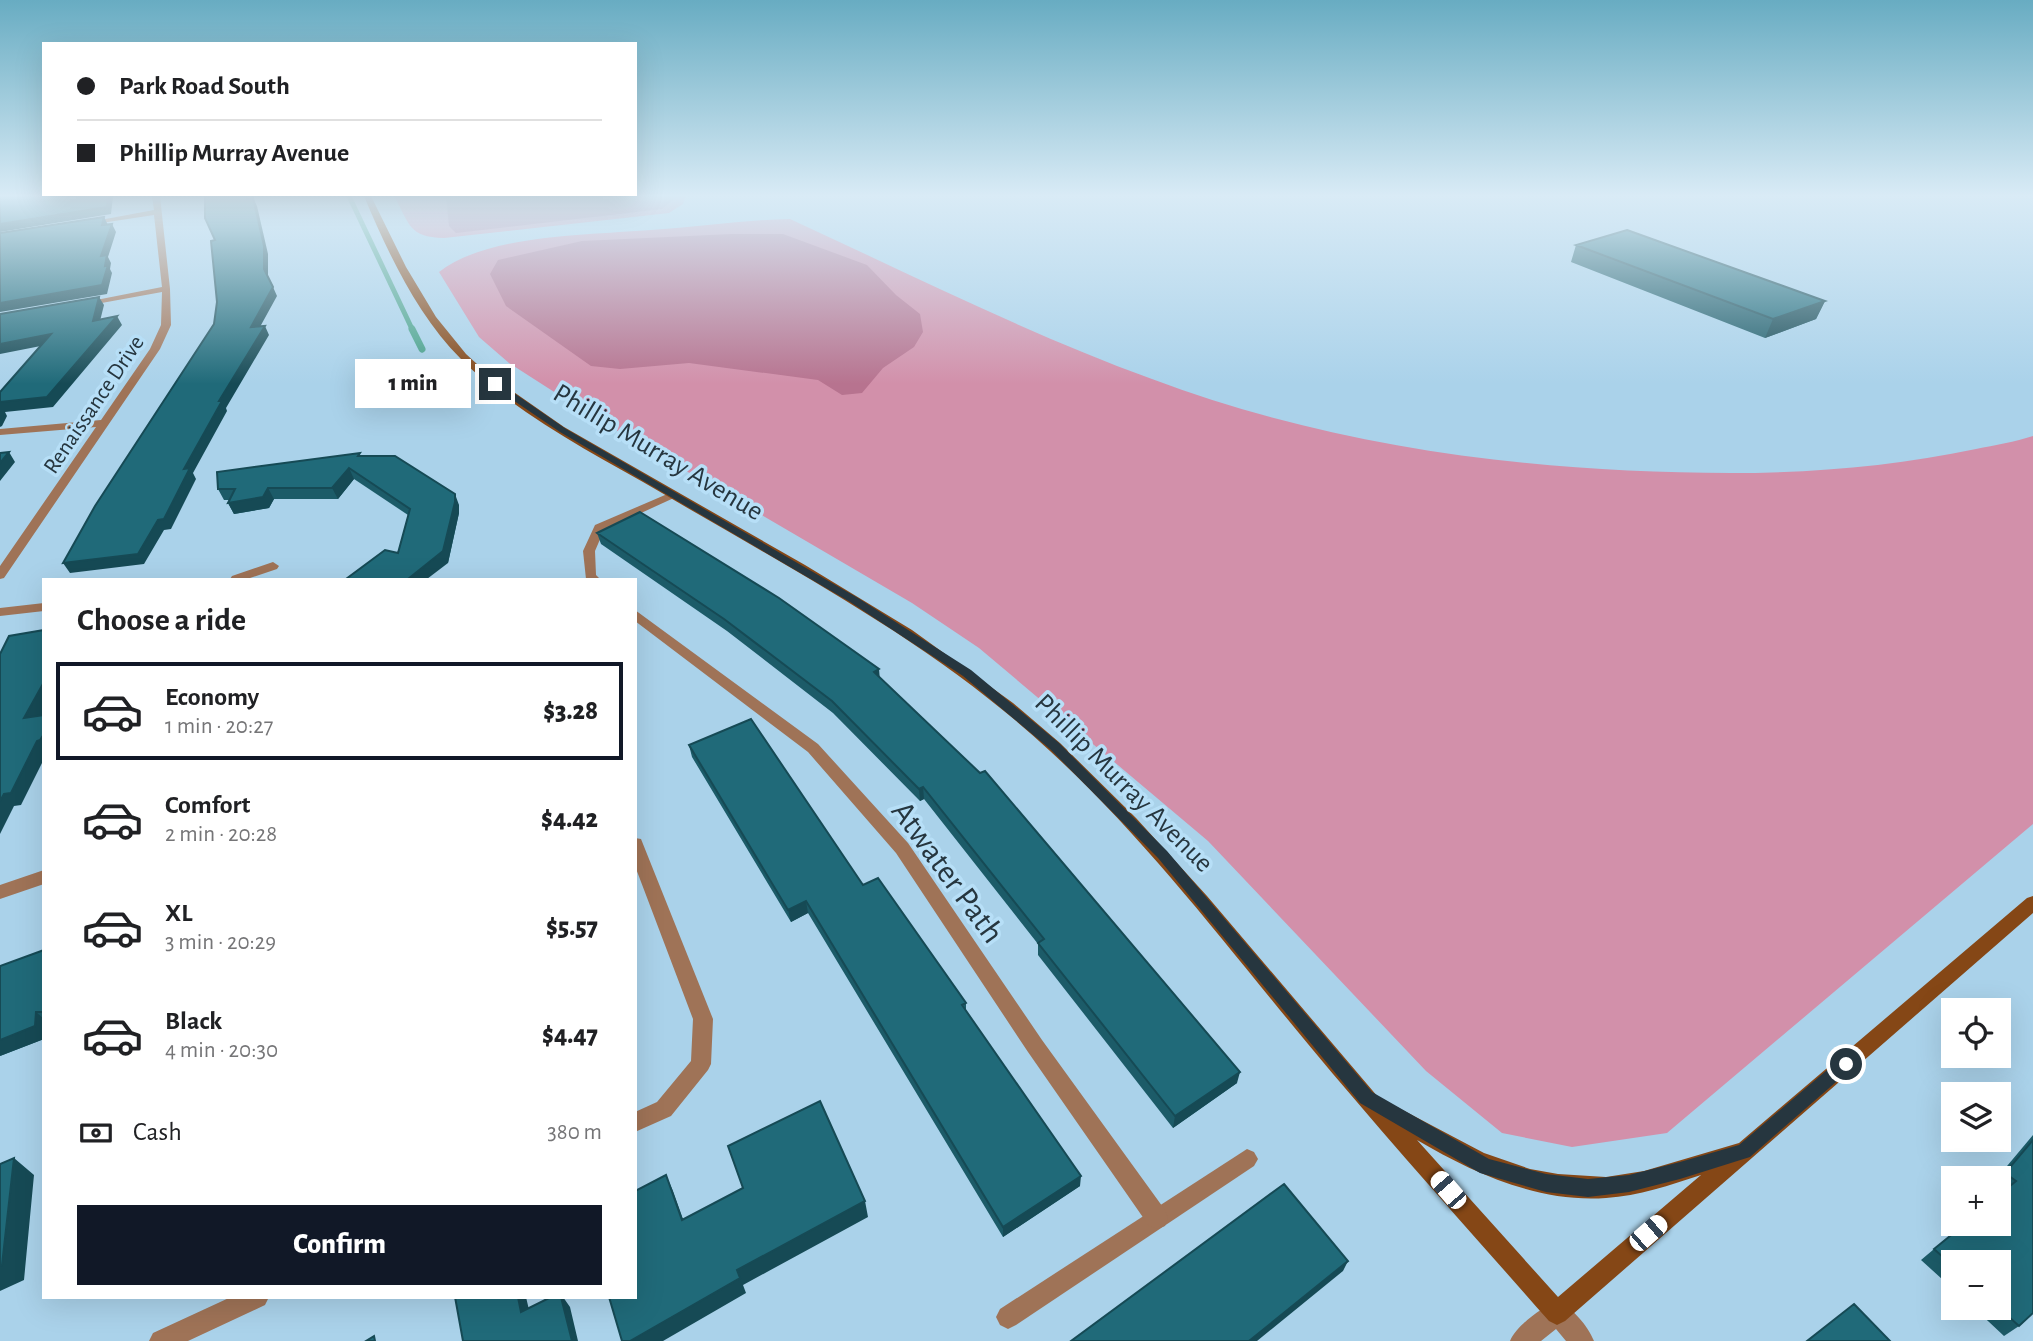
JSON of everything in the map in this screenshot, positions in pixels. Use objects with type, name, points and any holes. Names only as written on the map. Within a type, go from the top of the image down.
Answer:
[{"type":"main road","name":"Phillip Murray Avenue","points":[[399,259],[444,335],[495,384],[563,430],[854,600],[967,673],[1054,746],[1162,855],[1366,1097],[1557,1313]]},
{"type":"main road","points":[[1557,1313],[2033,903]]},
{"type":"main road","points":[[1366,1097],[1486,1167],[1546,1183],[1588,1188],[1629,1183],[1744,1152]]},
{"type":"street","name":"Renaissance Drive","points":[[0,575],[160,337],[166,325],[163,259]]},
{"type":"street","points":[[78,304],[166,289]]},
{"type":"street","points":[[0,432],[103,423]]},
{"type":"street","points":[[593,578],[590,576],[589,551],[598,528],[672,495]]},
{"type":"street","points":[[239,578],[273,566]]},
{"type":"street","points":[[0,612],[42,607]]},
{"type":"street","name":"Atwater Path","points":[[637,616],[813,748],[902,848],[1035,1045],[1157,1218]]},
{"type":"street","points":[[637,849],[703,1019],[701,1064],[664,1109],[637,1121]]},
{"type":"street","points":[[0,892],[42,878]]},
{"type":"street","points":[[1008,1317],[1247,1159]]},
{"type":"street","points":[[161,1341],[253,1299]]},
{"type":"street","points":[[1522,1341],[1557,1313]]},
{"type":"street","name":"Phillip Murray Avenue","points":[[1557,1313],[1582,1341]]},
{"type":"shaded area","points":[[459,259],[876,259],[1015,323],[1152,379],[1221,403],[1364,439],[1511,461],[1658,472],[1762,473],[1885,464],[1946,455],[2033,436],[2033,824],[1667,1133],[1572,1147],[1502,1133],[1426,1071],[1208,841],[979,648],[912,603],[587,413],[509,363],[479,337],[439,272]]},
{"type":"shaded area","points":[[850,259],[867,265],[896,295],[920,314],[923,332],[914,347],[883,368],[862,393],[842,395],[818,380],[689,363],[620,369],[591,366],[506,306],[490,274],[498,260]]},
{"type":"building","points":[[0,259],[106,259],[105,266],[108,265],[102,285],[0,303]]},
{"type":"building","points":[[213,259],[264,259],[264,269],[273,287],[251,327],[265,326],[219,401],[222,401],[184,469],[190,468],[164,519],[158,520],[138,554],[63,563],[95,506],[214,324],[217,302]]},
{"type":"building","points":[[1612,259],[1707,259],[1825,301],[1773,319]]},
{"type":"building","points":[[99,297],[93,321],[117,316],[47,397],[0,402],[0,392],[51,334],[0,344],[0,314]]},
{"type":"building","points":[[9,452],[0,463],[0,453]]},
{"type":"building","points":[[360,453],[358,456],[395,456],[455,494],[455,502],[443,551],[409,578],[347,578],[385,550],[398,553],[410,509],[349,468],[332,488],[268,488],[263,497],[228,503],[235,489],[218,489],[217,472]]},
{"type":"building","points":[[640,512],[779,598],[879,669],[874,672],[980,773],[985,771],[1240,1072],[1175,1116],[1038,943],[1044,939],[923,787],[919,789],[832,701],[724,619],[597,533]]},
{"type":"building","points":[[42,630],[42,686],[24,718],[42,715],[42,737],[37,741],[11,793],[4,794],[0,801],[0,654],[9,636]]},
{"type":"building","points":[[751,719],[863,885],[878,878],[966,1003],[962,1005],[1081,1176],[1003,1227],[806,901],[788,910],[689,745]]},
{"type":"building","points":[[42,951],[42,1012],[36,1012],[35,1026],[0,1040],[0,966]]},
{"type":"building","points":[[820,1101],[865,1201],[737,1270],[740,1278],[630,1341],[622,1341],[610,1299],[637,1299],[637,1190],[666,1175],[682,1220],[743,1188],[728,1146]]},
{"type":"building","points":[[2033,1140],[2033,1313],[2019,1326],[2011,1319],[2011,1250],[1941,1250],[1941,1255],[1934,1249],[1950,1236],[2011,1236],[2011,1185],[2016,1181],[2011,1177],[2011,1166]]},
{"type":"building","points":[[14,1158],[2,1265],[0,1266],[0,1164]]},
{"type":"building","points":[[1284,1184],[1348,1261],[1249,1341],[1071,1341]]},
{"type":"building","points":[[455,1299],[518,1299],[521,1312],[547,1299],[562,1299],[572,1341],[463,1341]]},
{"type":"building","points":[[1854,1304],[1890,1341],[1807,1341]]},
{"type":"waterway","points":[[379,259],[413,331]]},
{"type":"waterway","points":[[413,331],[422,349]]},
{"type":"route","points":[[495,384],[563,430],[723,526],[854,600],[967,673],[1054,746],[1162,855],[1366,1097],[1486,1167],[1546,1183],[1588,1188],[1629,1183],[1680,1171],[1744,1152],[1846,1064]]}]
